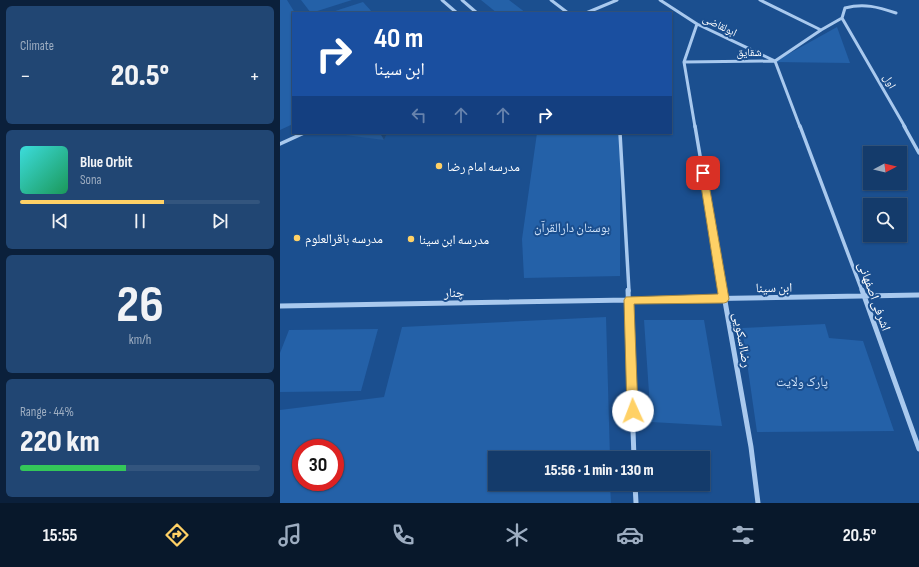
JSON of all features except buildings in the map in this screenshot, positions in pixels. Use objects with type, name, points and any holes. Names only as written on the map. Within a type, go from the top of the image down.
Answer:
[{"type":"street","points":[[442,0],[456,12]]},
{"type":"street","points":[[462,0],[476,12]]},
{"type":"street","points":[[551,0],[567,12]]},
{"type":"street","points":[[588,12],[617,0]]},
{"type":"street","name":"ابولقاضی","points":[[660,0],[698,24],[775,61]]},
{"type":"street","points":[[760,0],[821,30]]},
{"type":"street","name":"شقایق","points":[[684,62],[775,61],[821,30],[842,18],[845,8],[857,4],[870,4],[896,13]]},
{"type":"street","name":"اول","points":[[842,18],[868,61],[919,153]]},
{"type":"street","points":[[684,62],[698,24]]},
{"type":"street","name":"اشرفی اصفهانی","points":[[775,61],[864,296],[919,449]]},
{"type":"street","name":"رضااسکویی","points":[[684,62],[724,299],[751,447],[758,503]]},
{"type":"street","points":[[280,144],[302,134]]},
{"type":"street","points":[[620,134],[629,300],[634,451]]},
{"type":"street","name":"ابن سینا","points":[[629,300],[919,295]]},
{"type":"street","name":"چنار","points":[[280,306],[629,300]]},
{"type":"street","points":[[635,491],[636,503]]},
{"type":"green space","points":[[280,0],[287,0],[294,12],[292,12],[292,124],[280,130]]},
{"type":"green space","points":[[301,0],[352,0],[314,12],[310,12]]},
{"type":"green space","points":[[481,0],[509,0],[525,12],[496,12]]},
{"type":"green space","points":[[363,2],[372,12],[332,12]]},
{"type":"green space","points":[[837,27],[850,63],[774,62]]},
{"type":"green space","name":"بوستان دارالقرآن","points":[[537,134],[620,134],[620,276],[524,278],[522,239]]},
{"type":"green space","points":[[606,317],[610,451],[488,451],[488,491],[610,491],[611,503],[280,503],[280,410],[384,397],[402,327]]},
{"type":"green space","points":[[644,320],[704,320],[722,426],[651,422]]},
{"type":"green space","name":"پارک ولایت","points":[[825,324],[829,338],[863,341],[894,431],[757,432],[742,328]]},
{"type":"green space","points":[[378,329],[361,391],[280,392],[280,353],[289,330]]},
{"type":"place","name":"مدرسه امام رضا","points":[[439,166]]},
{"type":"place","name":"مدرسه باقرالعلوم","points":[[297,238]]},
{"type":"place","name":"مدرسه ابن سینا","points":[[411,239]]},
{"type":"route","points":[[633,411],[629,300],[724,299],[703,173]]}]
